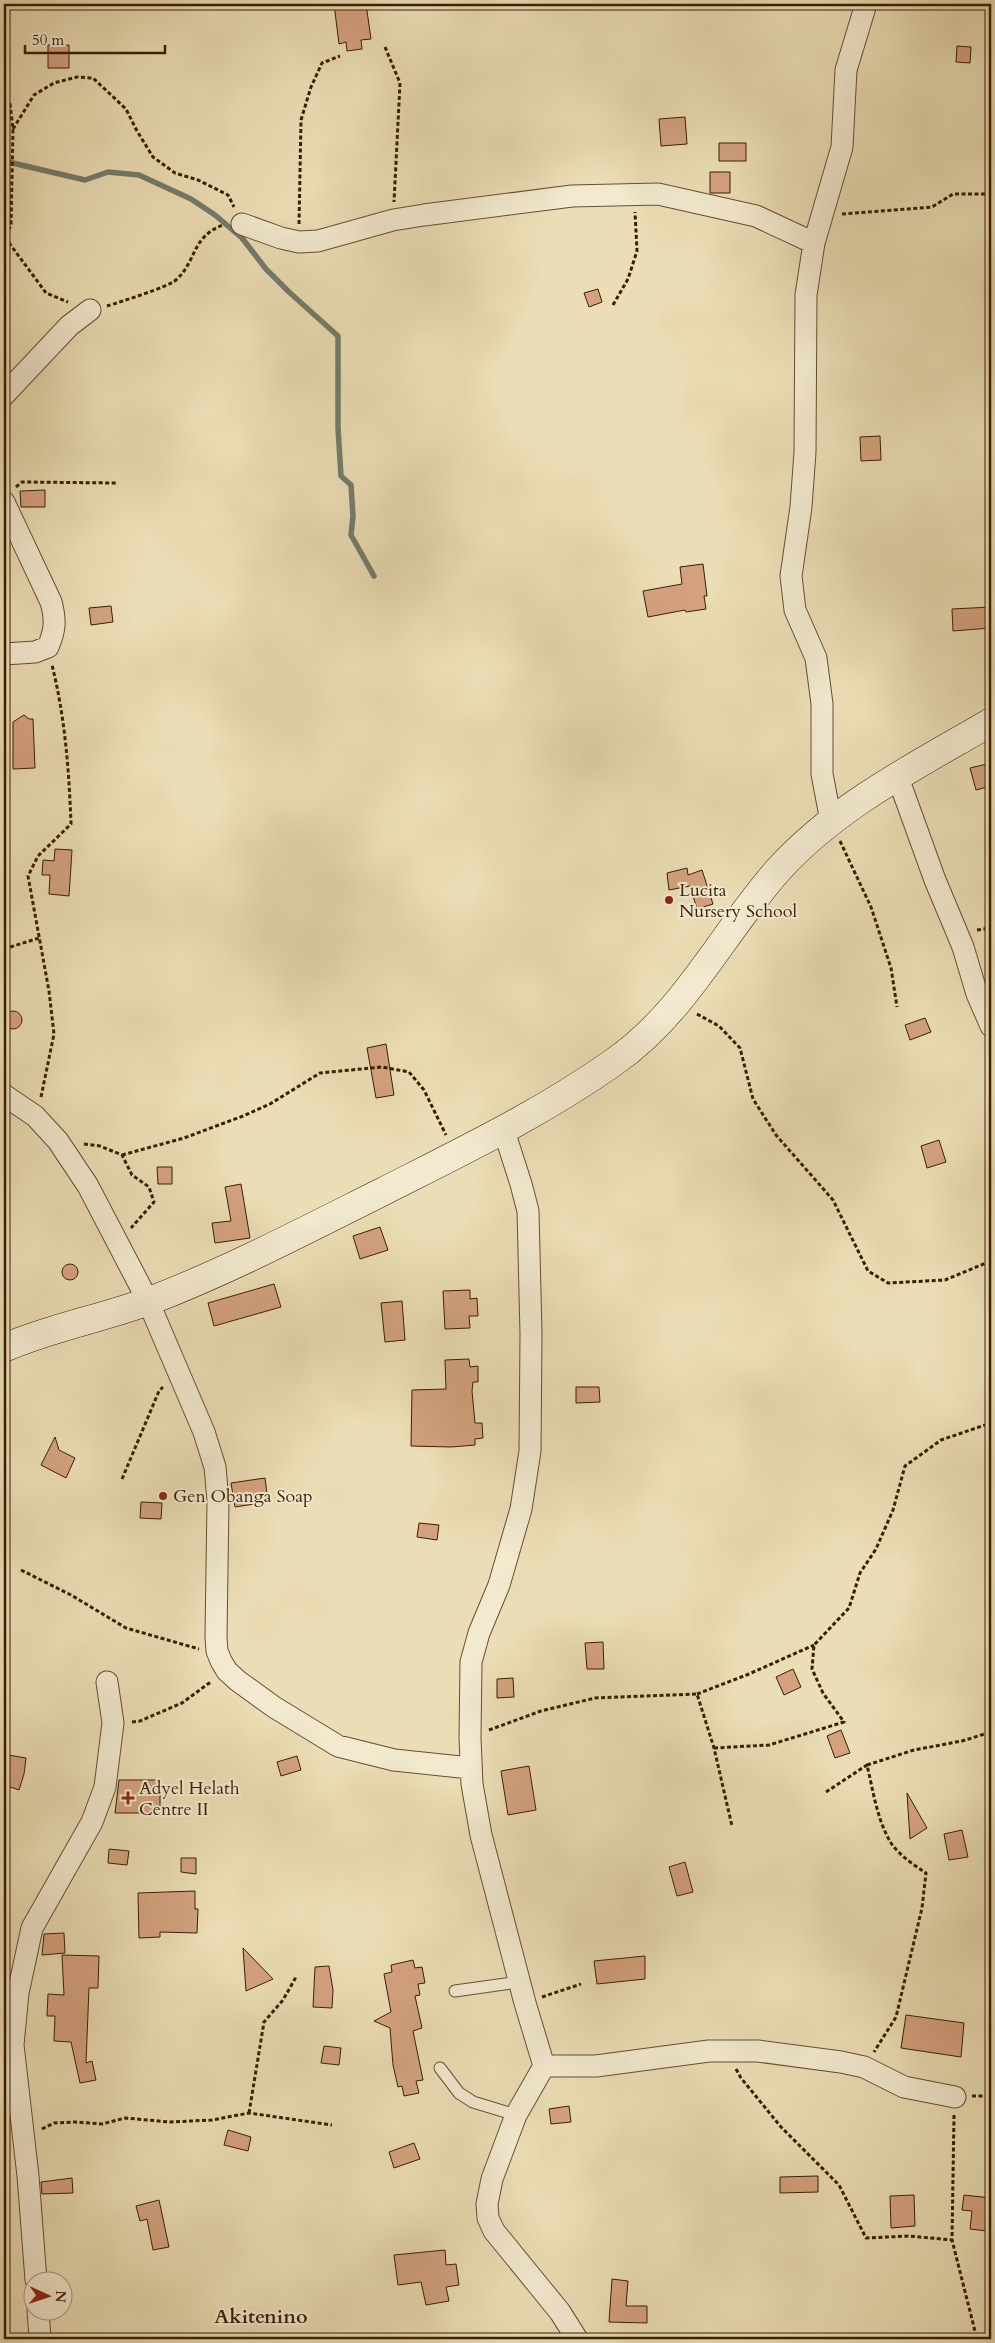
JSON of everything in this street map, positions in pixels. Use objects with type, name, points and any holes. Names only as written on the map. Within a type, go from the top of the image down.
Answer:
[{"type":"street","points":[[831,821],[822,774],[822,704],[816,658],[795,610],[791,576],[801,507],[805,452],[806,295],[814,243],[842,147],[846,70],[866,4]]},
{"type":"street","points":[[242,224],[281,238],[299,242],[318,241],[393,220],[572,196],[658,194],[756,216],[814,243]]},
{"type":"street","points":[[4,395],[69,326],[90,310]]},
{"type":"street","points":[[4,654],[35,652],[48,647],[55,631],[55,614],[51,602],[7,497]]},
{"type":"street","points":[[4,1348],[148,1301],[230,1268],[504,1131],[613,1064],[636,1046],[676,1004],[692,986],[742,914],[782,866],[831,821],[897,775],[991,722]]},
{"type":"street","points":[[897,775],[963,947],[973,984],[991,1026]]},
{"type":"street","points":[[4,1095],[35,1116],[58,1141],[88,1186],[148,1301],[204,1432],[215,1467],[218,1501],[217,1651],[227,1671],[274,1707],[338,1746],[394,1760],[470,1768]]},
{"type":"street","points":[[504,1131],[528,1211],[531,1334],[530,1451],[521,1508],[499,1585],[474,1649],[471,1662],[470,1768],[481,1835],[519,1982],[544,2066],[516,2115],[492,2179],[487,2204],[488,2218],[494,2232],[560,2312],[577,2339]]},
{"type":"street","points":[[35,2270],[24,2138],[13,2045],[18,1993],[32,1928],[92,1822],[105,1786],[113,1722],[107,1682]]},
{"type":"street","points":[[544,2066],[596,2066],[725,2050],[758,2051],[797,2055],[864,2067],[904,2087],[955,2096]]},
{"type":"street","points":[[39,2320],[40,2339]]},
{"type":"lane","points":[[455,1991],[519,1982]]},
{"type":"lane","points":[[440,2068],[459,2093],[473,2102],[516,2115]]},
{"type":"path","points":[[385,47],[400,83],[393,220]]},
{"type":"path","points":[[299,242],[301,120],[310,87],[322,63],[340,56]]},
{"type":"path","points":[[4,92],[10,104],[12,128],[11,226],[4,236],[46,293],[90,310],[124,301],[175,281],[184,271],[198,244],[209,230],[222,225],[242,224],[228,195],[198,180],[175,173],[153,157],[136,131],[126,109],[92,78],[77,77],[54,83],[34,95],[12,128]]},
{"type":"path","points":[[614,305],[628,279],[637,251],[636,194]]},
{"type":"path","points":[[822,216],[932,207],[953,194],[991,194]]},
{"type":"path","points":[[7,497],[22,482],[116,483]]},
{"type":"path","points":[[35,1116],[54,1034],[28,876],[38,856],[71,824],[67,749],[59,692],[48,647]]},
{"type":"path","points":[[831,821],[871,906],[891,968],[897,1008]]},
{"type":"path","points":[[4,949],[39,938]]},
{"type":"path","points":[[676,1004],[719,1026],[740,1048],[753,1099],[776,1135],[833,1200],[868,1271],[888,1282],[945,1280],[991,1262]]},
{"type":"path","points":[[58,1141],[100,1146],[122,1155],[184,1138],[243,1116],[270,1104],[320,1073],[382,1067],[409,1072],[424,1090],[456,1155]]},
{"type":"path","points":[[118,1243],[154,1202],[149,1187],[132,1175],[122,1155]]},
{"type":"path","points":[[122,1479],[159,1391],[179,1373]]},
{"type":"path","points":[[470,1738],[508,1721],[595,1698],[697,1694],[814,1645],[849,1608],[860,1573],[876,1549],[893,1510],[905,1466],[941,1440],[991,1423]]},
{"type":"path","points":[[20,1570],[71,1594],[126,1628],[191,1647],[217,1651]]},
{"type":"path","points":[[714,1748],[770,1745],[844,1722],[823,1693],[812,1669],[814,1645]]},
{"type":"path","points":[[113,1722],[140,1722],[182,1703],[227,1671]]},
{"type":"path","points":[[697,1694],[714,1748],[732,1826]]},
{"type":"path","points":[[826,1792],[866,1765],[914,1750],[962,1742],[991,1732]]},
{"type":"path","points":[[864,2067],[896,2017],[922,1908],[926,1873],[910,1862],[891,1843],[881,1818],[866,1765]]},
{"type":"path","points":[[249,2113],[264,2022],[283,2000],[296,1977]]},
{"type":"path","points":[[525,2003],[580,1984]]},
{"type":"path","points":[[725,2050],[740,2078],[781,2127],[839,2184],[866,2238],[909,2236],[952,2240]]},
{"type":"path","points":[[955,2096],[952,2240],[977,2339]]},
{"type":"path","points":[[24,2138],[54,2123],[102,2124],[125,2118],[178,2122],[212,2120],[249,2113],[332,2125]]},
{"type":"building","points":[[334,4],[366,4],[371,39],[361,40],[362,49],[347,51],[346,42],[339,44]]},
{"type":"building","points":[[48,45],[69,45],[69,68],[48,68]]},
{"type":"building","points":[[957,46],[971,47],[970,63],[956,62]]},
{"type":"building","points":[[685,117],[687,144],[661,146],[659,119]]},
{"type":"building","points":[[719,143],[746,143],[746,161],[719,161]]},
{"type":"building","points":[[710,172],[730,172],[730,193],[710,193]]},
{"type":"building","points":[[598,289],[602,302],[589,307],[584,293]]},
{"type":"building","points":[[880,436],[881,460],[861,461],[860,437]]},
{"type":"building","points":[[45,490],[45,507],[21,507],[20,491]]},
{"type":"building","points":[[703,564],[707,596],[704,596],[706,609],[686,612],[685,610],[648,617],[643,591],[682,584],[680,567]]},
{"type":"building","points":[[111,606],[113,622],[91,625],[89,608]]},
{"type":"building","points":[[991,607],[991,628],[953,631],[952,609]]},
{"type":"building","points":[[24,715],[29,719],[33,719],[35,768],[13,769],[13,722]]},
{"type":"building","points":[[991,763],[991,786],[976,790],[970,768]]},
{"type":"building","points":[[55,849],[72,850],[69,896],[49,894],[50,875],[42,875],[43,860],[54,861]]},
{"type":"building","points":[[687,868],[688,875],[702,870],[713,904],[697,909],[690,886],[669,890],[667,873]]},
{"type":"building","points":[[13,1011],[19,1014],[22,1020],[19,1026],[13,1029],[7,1026],[4,1020],[7,1014]]},
{"type":"building","points":[[925,1018],[931,1032],[910,1040],[905,1025]]},
{"type":"building","points":[[386,1044],[394,1095],[376,1098],[367,1048]]},
{"type":"building","points":[[939,1140],[946,1162],[927,1168],[921,1146]]},
{"type":"building","points":[[157,1167],[172,1167],[172,1184],[158,1184]]},
{"type":"building","points":[[241,1184],[250,1238],[215,1243],[212,1223],[231,1221],[225,1187]]},
{"type":"building","points":[[380,1227],[388,1250],[360,1259],[353,1236]]},
{"type":"building","points":[[70,1264],[76,1266],[78,1272],[76,1278],[70,1280],[64,1278],[62,1272],[64,1266]]},
{"type":"building","points":[[274,1284],[281,1307],[214,1326],[208,1303]]},
{"type":"building","points":[[470,1290],[470,1299],[477,1298],[478,1316],[469,1316],[470,1328],[445,1329],[443,1291]]},
{"type":"building","points":[[402,1301],[405,1340],[385,1342],[381,1303]]},
{"type":"building","points":[[469,1359],[470,1367],[478,1366],[478,1382],[473,1382],[472,1391],[475,1423],[482,1423],[483,1438],[475,1439],[475,1445],[451,1447],[411,1446],[412,1390],[446,1389],[445,1360]]},
{"type":"building","points":[[576,1387],[599,1387],[600,1402],[576,1403]]},
{"type":"building","points":[[55,1437],[59,1450],[75,1458],[66,1478],[41,1465]]},
{"type":"building","points":[[265,1478],[268,1502],[235,1507],[231,1483]]},
{"type":"building","points":[[141,1502],[162,1503],[161,1519],[140,1518]]},
{"type":"building","points":[[419,1523],[439,1525],[437,1540],[417,1537]]},
{"type":"building","points":[[603,1642],[604,1669],[587,1669],[585,1643]]},
{"type":"building","points":[[793,1669],[801,1687],[784,1695],[776,1677]]},
{"type":"building","points":[[513,1678],[514,1697],[497,1698],[497,1679]]},
{"type":"building","points":[[841,1730],[850,1753],[835,1758],[827,1736]]},
{"type":"building","points":[[8,1755],[26,1758],[19,1790],[4,1785]]},
{"type":"building","points":[[297,1756],[301,1770],[281,1776],[277,1762]]},
{"type":"building","points":[[529,1766],[536,1810],[508,1815],[501,1771]]},
{"type":"building","points":[[119,1780],[160,1780],[160,1813],[115,1813]]},
{"type":"building","points":[[907,1793],[927,1828],[910,1839]]},
{"type":"building","points":[[962,1830],[968,1857],[949,1860],[944,1834]]},
{"type":"building","points":[[109,1849],[129,1851],[127,1865],[108,1863]]},
{"type":"building","points":[[181,1858],[196,1858],[196,1874],[181,1872]]},
{"type":"building","points":[[685,1862],[693,1892],[677,1896],[669,1867]]},
{"type":"building","points":[[195,1891],[195,1909],[198,1909],[197,1933],[160,1932],[160,1937],[139,1938],[138,1893]]},
{"type":"building","points":[[64,1933],[65,1953],[42,1955],[44,1934]]},
{"type":"building","points":[[243,1948],[273,1979],[246,1991]]},
{"type":"building","points":[[62,1955],[99,1956],[98,1988],[89,1988],[86,2063],[92,2061],[96,2080],[80,2083],[71,2042],[54,2041],[55,2016],[47,2016],[48,1994],[64,1995]]},
{"type":"building","points":[[645,1956],[645,1979],[597,1984],[594,1961]]},
{"type":"building","points":[[413,1960],[415,1968],[422,1967],[425,1983],[418,1984],[420,1995],[415,1996],[422,2028],[413,2031],[423,2080],[416,2081],[419,2093],[404,2096],[402,2086],[398,2087],[393,2065],[390,2028],[374,2021],[391,2012],[384,1974],[392,1972],[391,1965]]},
{"type":"building","points":[[329,1966],[333,1990],[332,2008],[313,2007],[315,1967]]},
{"type":"building","points":[[906,2015],[964,2023],[961,2057],[901,2048]]},
{"type":"building","points":[[324,2046],[341,2048],[339,2065],[321,2063]]},
{"type":"building","points":[[569,2106],[571,2122],[551,2124],[549,2109]]},
{"type":"building","points":[[228,2130],[251,2137],[248,2151],[224,2145]]},
{"type":"building","points":[[414,2143],[420,2159],[394,2168],[389,2152]]},
{"type":"building","points":[[818,2176],[818,2192],[780,2193],[780,2177]]},
{"type":"building","points":[[72,2178],[73,2193],[42,2194],[41,2182]]},
{"type":"building","points":[[914,2195],[915,2226],[891,2228],[890,2196]]},
{"type":"building","points":[[964,2195],[991,2198],[987,2231],[970,2229],[972,2211],[962,2210]]},
{"type":"building","points":[[159,2200],[169,2247],[153,2250],[147,2219],[140,2221],[136,2206]]},
{"type":"building","points":[[445,2250],[446,2265],[456,2264],[459,2285],[446,2287],[449,2301],[426,2305],[421,2282],[398,2285],[394,2255]]},
{"type":"building","points":[[612,2279],[628,2281],[626,2306],[647,2306],[647,2323],[609,2322]]},
{"type":"waterway","points":[[4,161],[85,180],[108,172],[139,175],[191,199],[215,215],[242,238],[266,269],[338,336],[338,428],[341,476],[351,485],[353,516],[351,535],[374,576]]},
{"type":"place","name":"Lucita Nursery School","points":[[669,900]]},
{"type":"place","name":"Gen Obanga Soap","points":[[163,1496]]},
{"type":"place","name":"Adyel Helath Centre II","points":[[128,1798]]},
{"type":"district","name":"Akitenino","points":[[261,2316]]}]
